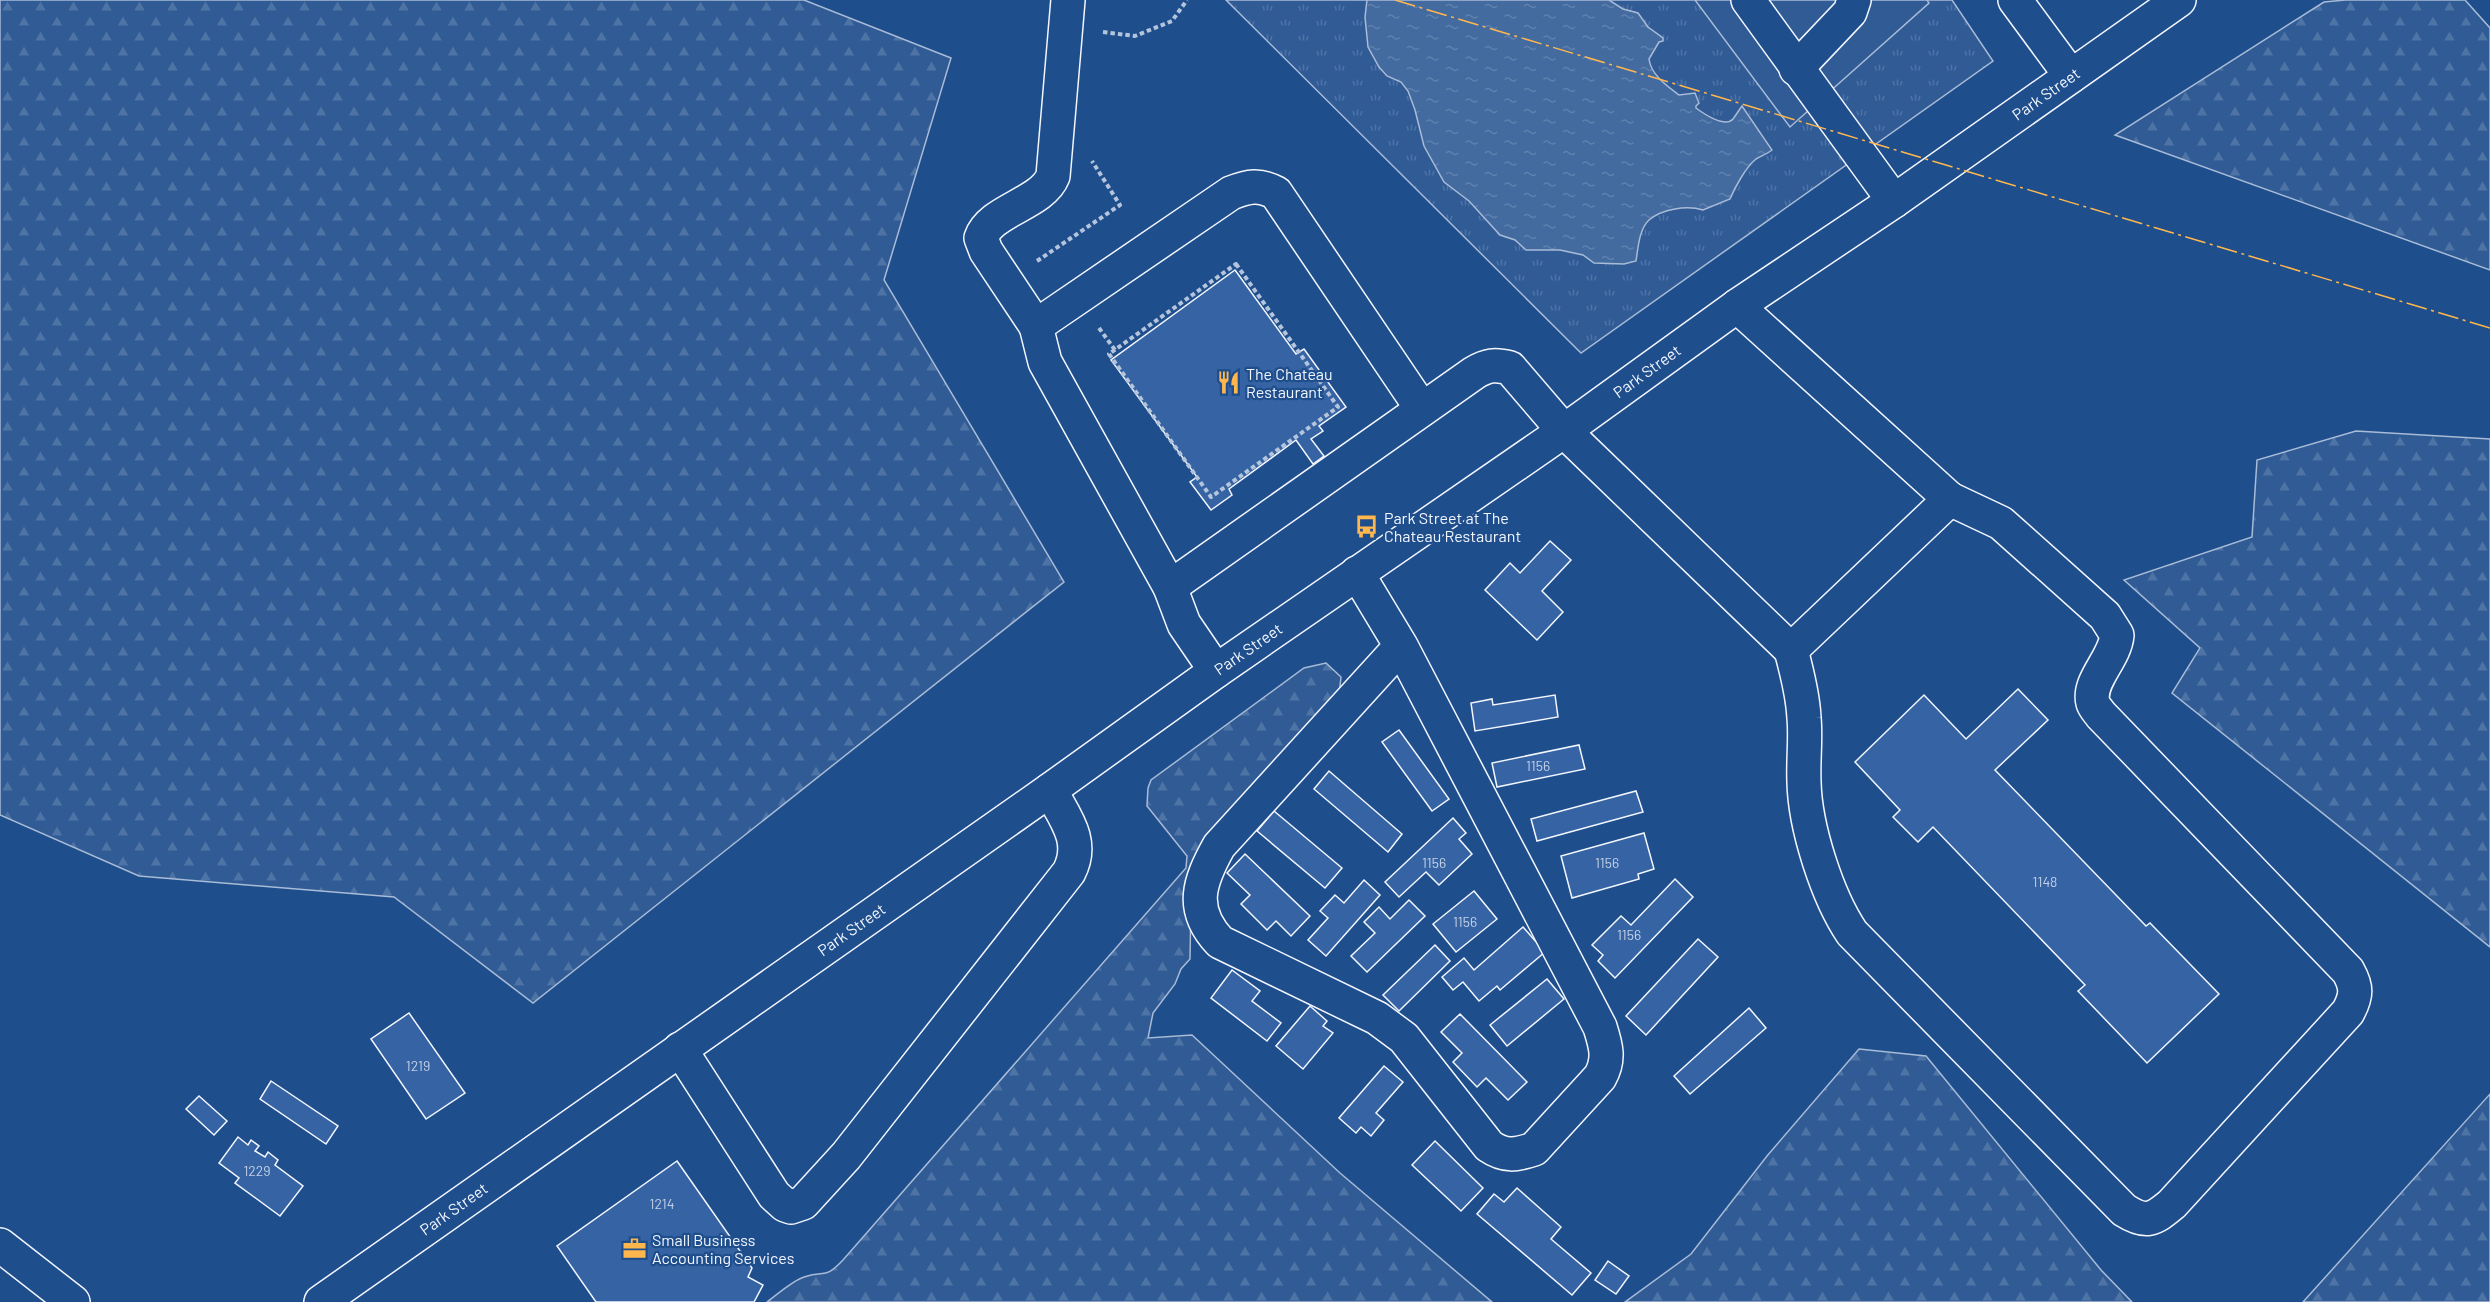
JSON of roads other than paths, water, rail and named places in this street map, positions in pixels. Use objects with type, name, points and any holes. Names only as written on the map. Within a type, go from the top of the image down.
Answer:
[{"type":"main road","points":[[1068,0],[1057,140],[1051,181],[1045,188],[989,226],[981,238],[986,251],[1036,326],[1045,362],[1170,587],[1184,624],[1216,671]]},
{"type":"main road","points":[[1748,0],[1893,201]]},
{"type":"main road","points":[[1796,69],[1850,12],[1854,0]]},
{"type":"main road","points":[[2015,0],[2071,76]]},
{"type":"main road","name":"Park Street","points":[[332,1299],[680,1049],[1216,671],[1564,431],[1737,306],[1893,201],[2179,0]]},
{"type":"main road","points":[[1036,326],[1231,193],[1256,185],[1276,194],[1422,409]]},
{"type":"main road","points":[[1170,587],[1484,367],[1500,365],[1510,368],[1564,431],[1791,650],[1804,717],[1803,783],[1809,824],[1835,904],[1860,942],[2124,1210],[2138,1219],[2149,1219],[2158,1215],[2172,1204],[2348,1012],[2356,993],[2354,982],[2348,971],[2102,716],[2093,703],[2093,686],[2116,643],[2117,634],[2105,616],[2001,523],[1950,499],[1737,306]]},
{"type":"main road","points":[[1791,650],[1950,499]]},
{"type":"main road","points":[[1357,573],[1401,646],[1600,1027],[1607,1054],[1607,1066],[1600,1077],[1534,1149],[1511,1156],[1499,1153],[1489,1146],[1398,1033],[1377,1018],[1220,942],[1209,930],[1202,917],[1201,882],[1219,846],[1401,646]]},
{"type":"main road","points":[[680,1049],[774,1195],[785,1205],[791,1207],[803,1203],[846,1156],[1069,872],[1074,862],[1075,838],[1050,790]]},
{"type":"main road","points":[[0,1245],[73,1302]]},
{"type":"water","points":[[1367,0],[1609,0],[1623,9],[1638,13],[1648,27],[1663,38],[1649,59],[1656,75],[1665,84],[1679,95],[1695,93],[1699,103],[1696,108],[1720,121],[1733,119],[1742,106],[1772,150],[1756,159],[1748,167],[1730,199],[1703,210],[1675,209],[1649,220],[1641,234],[1636,261],[1624,264],[1594,263],[1583,255],[1560,250],[1526,250],[1515,240],[1500,235],[1469,201],[1444,182],[1424,146],[1408,91],[1401,82],[1387,76],[1368,47],[1365,17]]},
{"type":"place","name":"The Chateau Restaurant","points":[[1228,383]]},
{"type":"place","name":"Park Street at The Chateau Restaurant","points":[[1366,527]]},
{"type":"place","name":"Small Business Accounting Services","points":[[634,1249]]}]
